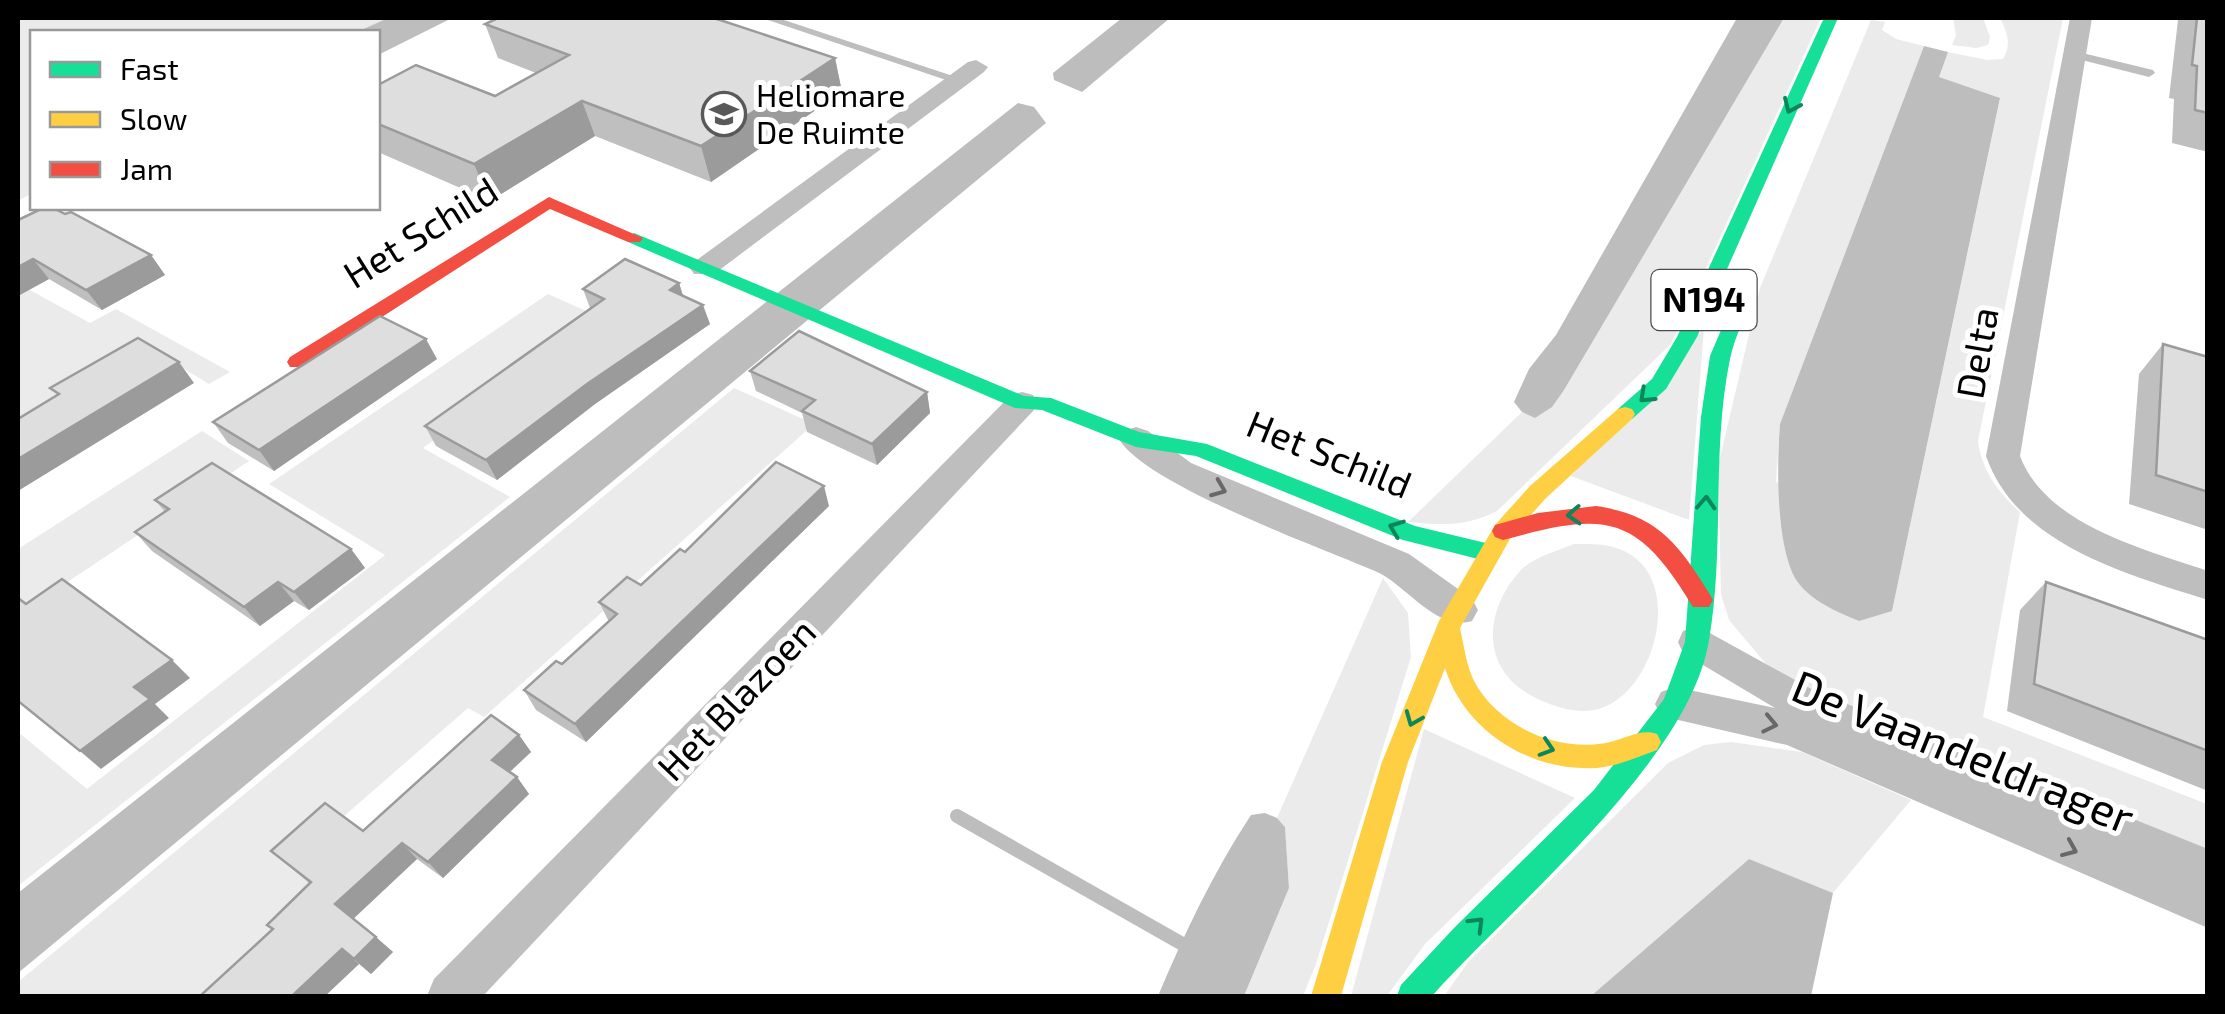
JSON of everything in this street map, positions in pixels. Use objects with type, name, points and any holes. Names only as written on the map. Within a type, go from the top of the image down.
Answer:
[{"type":"main road","name":"N194","points":[[1326,996],[1396,762],[1453,619],[1503,531],[1538,492],[1659,384],[1687,337],[1831,18]]},
{"type":"main road","name":"Het Schild","points":[[297,362],[549,202],[1022,403],[1044,403],[1136,439],[1199,449],[1411,534],[1490,553]]},
{"type":"main road","name":"N194","points":[[1412,996],[1464,938],[1604,799],[1675,704],[1697,642],[1712,417],[1720,356],[1757,266]]},
{"type":"main road","points":[[1503,531],[1549,517],[1579,514],[1612,514],[1634,521],[1673,549],[1700,600]]},
{"type":"main road","points":[[1453,619],[1463,684],[1482,714],[1507,732],[1570,756],[1597,756],[1648,742]]},
{"type":"street","name":"Delta","points":[[2081,18],[2010,400],[2003,458],[2018,488],[2040,511],[2074,533],[2110,551],[2208,586]]},
{"type":"street","points":[[704,268],[968,74]]},
{"type":"street","name":"Het Blazoen","points":[[452,996],[1022,403]]},
{"type":"street","name":"Het Schild","points":[[1136,439],[1179,472],[1396,564],[1453,619]]},
{"type":"street","name":"De Vaandeldrager","points":[[1697,642],[1801,702],[2208,870]]},
{"type":"street","name":"De Vaandeldrager","points":[[1675,704],[1792,729],[2208,908]]},
{"type":"lane","points":[[768,18],[968,74]]},
{"type":"lane","points":[[2074,56],[2150,73]]},
{"type":"shaded area","points":[[18,18],[398,18],[371,30],[30,30],[30,194],[18,201]]},
{"type":"shaded area","points":[[388,18],[452,18],[380,54],[380,30],[361,30]]},
{"type":"shaded area","points":[[1122,18],[1170,18],[1082,92],[1054,80],[1053,73]]},
{"type":"shaded area","points":[[1737,18],[1784,18],[1564,390],[1552,407],[1535,418],[1522,412],[1514,402],[1529,369],[1556,335]]},
{"type":"shaded area","points":[[1784,18],[1821,18],[1671,344],[1497,511],[1454,524],[1408,522],[1522,412],[1535,418],[1564,390]]},
{"type":"shaded area","points":[[1953,18],[1983,18],[1990,37],[1988,45],[1952,45],[1956,35]]},
{"type":"shaded area","points":[[2000,18],[2063,18],[1978,441],[1992,480],[2020,512],[1983,717],[2207,804],[2207,855],[1800,688],[1771,670],[1729,620],[1721,594],[1718,466],[1760,288],[1871,20],[1885,22],[1882,30],[1896,39],[1924,46],[1780,424],[1776,481],[1892,611],[2000,99],[1938,77],[1948,52],[1987,60],[2003,59],[2007,38]]},
{"type":"shaded area","points":[[1924,46],[1948,52],[1939,77],[2000,98],[1892,611],[1859,621],[1812,596],[1792,572],[1780,519],[1780,424]]},
{"type":"shaded area","points":[[1018,103],[1034,107],[1046,123],[18,973],[18,893]]},
{"type":"shaded area","points":[[28,289],[90,323],[116,309],[230,372],[209,384],[158,353],[18,435],[18,294]]},
{"type":"shaded area","points":[[548,294],[604,319],[423,448],[510,497],[18,886],[18,732],[87,789],[385,555],[269,484]]},
{"type":"shaded area","points":[[1704,328],[1689,520],[1571,476]]},
{"type":"shaded area","points":[[734,388],[814,424],[484,717],[468,708],[319,838],[349,862],[198,996],[18,996],[18,982]]},
{"type":"shaded area","points":[[202,431],[249,461],[18,615],[18,549]]},
{"type":"shaded area","points":[[1574,544],[1607,546],[1626,552],[1644,567],[1655,588],[1658,612],[1655,638],[1633,685],[1615,701],[1587,711],[1549,704],[1518,687],[1505,673],[1493,640],[1499,605],[1520,571],[1538,558]]},
{"type":"shaded area","points":[[1383,578],[1408,613],[1411,657],[1316,964],[1303,996],[1244,996],[1289,888],[1285,827],[1277,818]]},
{"type":"shaded area","points":[[1424,729],[1575,798],[1425,944],[1387,996],[1351,996]]},
{"type":"shaded area","points":[[1731,742],[1802,752],[1911,800],[1833,893],[1749,859],[1591,996],[1444,996],[1469,961],[1668,763],[1704,745]]},
{"type":"shaded area","points":[[1265,813],[1285,827],[1289,888],[1244,996],[1158,996],[1224,859],[1251,815]]},
{"type":"shaded area","points":[[1749,859],[1833,893],[1811,996],[1591,996]]},
{"type":"building","points":[[498,18],[714,18],[835,58],[701,146],[582,101],[474,164],[380,125],[380,84],[416,65],[495,96],[569,55],[485,24]]},
{"type":"building","points":[[2197,18],[2208,18],[2208,113],[2195,110],[2197,66],[2192,65]]},
{"type":"building","points":[[39,210],[71,212],[151,255],[86,290],[33,259],[18,267],[18,220]]},
{"type":"building","points":[[625,259],[679,283],[670,290],[703,305],[587,384],[486,460],[425,426],[604,299],[583,289]]},
{"type":"building","points":[[380,316],[426,339],[259,450],[213,422]]},
{"type":"building","points":[[799,331],[927,392],[872,444],[802,411],[815,400],[750,371]]},
{"type":"building","points":[[138,338],[179,362],[18,459],[18,419],[59,394],[50,388]]},
{"type":"building","points":[[2163,344],[2208,357],[2208,492],[2156,475]]},
{"type":"building","points":[[776,462],[824,486],[575,724],[524,690],[556,661],[562,664],[617,614],[599,602],[627,577],[641,585],[680,549],[685,552]]},
{"type":"building","points":[[212,463],[351,549],[294,592],[278,582],[244,607],[135,532],[169,509],[155,500]]},
{"type":"building","points":[[62,579],[172,660],[134,687],[150,699],[80,751],[18,701],[18,598],[26,604]]},
{"type":"building","points":[[2046,582],[2208,640],[2208,751],[2034,684]]},
{"type":"building","points":[[491,715],[519,735],[492,760],[517,777],[428,862],[402,843],[335,904],[376,937],[354,959],[342,949],[292,996],[200,996],[273,929],[267,925],[311,882],[271,851],[325,803],[363,831]]},
{"type":"waterway","points":[[957,816],[1193,950]]},
{"type":"traffic: fast","points":[[1625,414],[1659,384],[1687,337],[1831,18]]},
{"type":"traffic: fast","points":[[634,238],[1022,403],[1044,403],[1136,439],[1199,449],[1411,534],[1490,553]]},
{"type":"traffic: fast","points":[[1412,996],[1464,938],[1604,799],[1675,704],[1697,642],[1712,417],[1720,356],[1748,288]]},
{"type":"traffic: slow","points":[[1326,996],[1395,762],[1448,628],[1503,531],[1538,492],[1625,414]]},
{"type":"traffic: slow","points":[[1448,628],[1457,666],[1475,704],[1521,740],[1577,756],[1609,754],[1648,742]]},
{"type":"traffic: jam","points":[[297,362],[549,202],[634,238]]},
{"type":"traffic: jam","points":[[1503,531],[1569,516],[1596,514],[1620,518],[1641,527],[1662,544],[1701,600]]},
{"type":"place","name":"Heliomare De Ruimte","points":[[724,114]]}]
